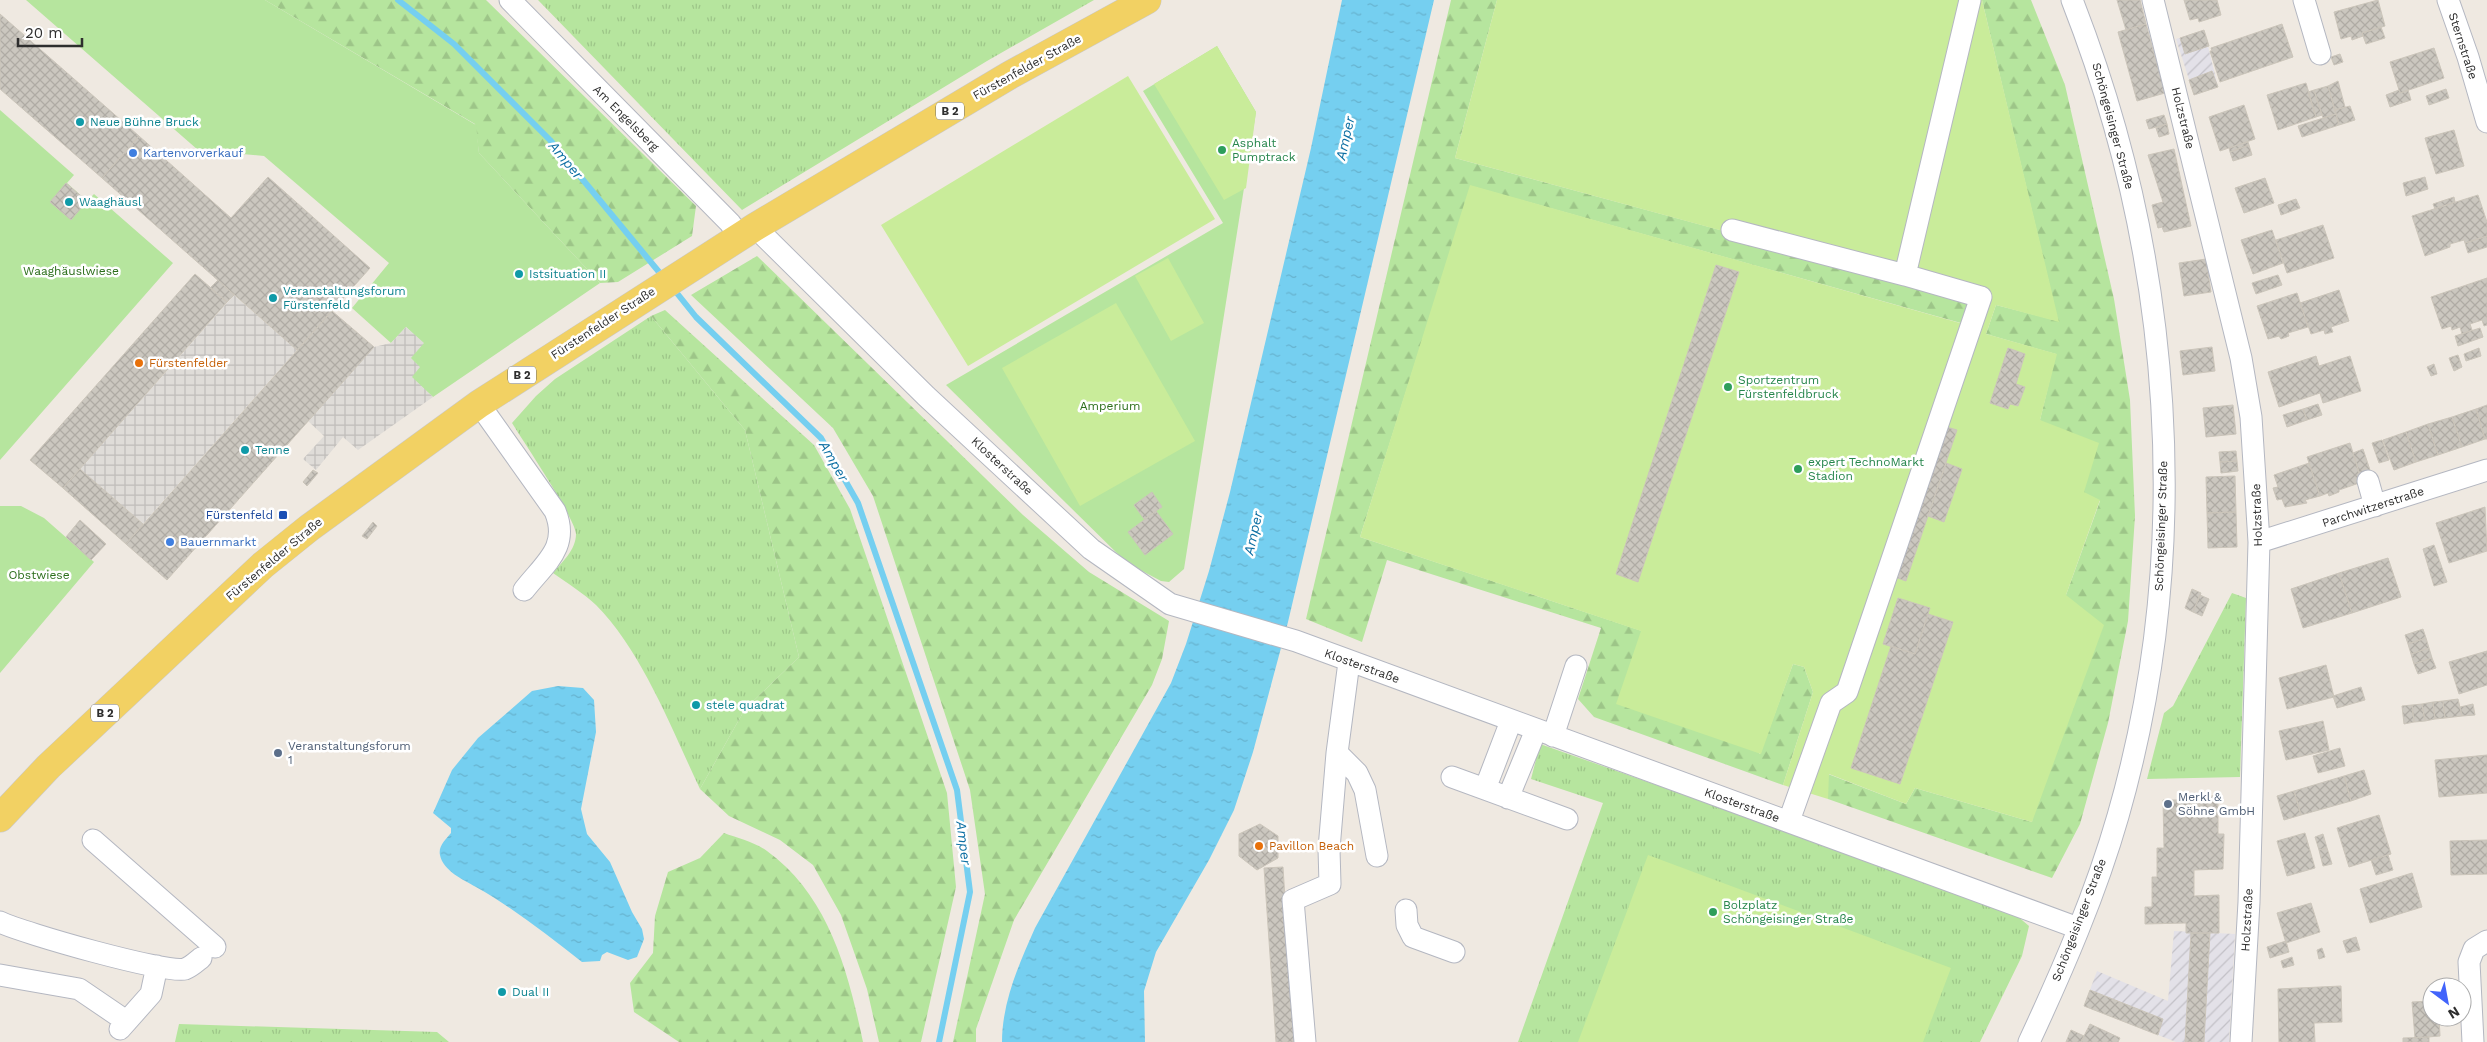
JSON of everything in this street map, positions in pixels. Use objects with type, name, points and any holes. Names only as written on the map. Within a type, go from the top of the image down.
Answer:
[{"type":"main road","name":"Fürstenfelder Straße","points":[[3,807],[263,565],[309,528],[479,404],[748,232],[1010,74],[1147,0]]},
{"type":"street","name":"Am Engelsberg","points":[[510,0],[730,223],[748,232]]},
{"type":"street","points":[[1905,275],[1970,0]]},
{"type":"street","name":"Schöngeisinger Straße","points":[[2029,1042],[2078,928],[2118,817],[2143,704],[2159,593],[2165,471],[2157,340],[2144,251],[2118,141],[2098,69],[2072,0]]},
{"type":"street","name":"Holzstraße","points":[[2153,0],[2241,358],[2250,417],[2259,542],[2249,892],[2241,1042]]},
{"type":"street","points":[[2304,0],[2320,54]]},
{"type":"street","name":"Sternstraße","points":[[2448,0],[2468,57],[2487,122]]},
{"type":"street","points":[[1732,230],[1981,297],[1847,692],[1831,704],[1789,821]]},
{"type":"street","name":"Klosterstraße","points":[[748,232],[1091,549],[1170,604],[1284,638],[2078,928]]},
{"type":"street","points":[[479,404],[555,511],[561,525],[561,539],[555,550],[524,590]]},
{"type":"street","name":"Parchwitzerstraße","points":[[2259,542],[2487,470]]},
{"type":"street","points":[[2368,480],[2375,506]]},
{"type":"street","points":[[1306,1042],[1293,900],[1330,884],[1330,849],[1337,753],[1349,662]]},
{"type":"street","points":[[1508,798],[1544,733],[1576,666]]},
{"type":"street","points":[[1485,789],[1511,720]]},
{"type":"street","points":[[1337,753],[1357,773],[1365,790],[1376,856]]},
{"type":"street","points":[[1452,777],[1567,819]]},
{"type":"street","points":[[0,922],[31,934],[158,966],[185,969],[208,952],[93,840]]},
{"type":"street","points":[[1406,910],[1407,925],[1413,937],[1454,952]]},
{"type":"street","points":[[2473,1042],[2469,962],[2474,948],[2487,940]]},
{"type":"street","points":[[0,975],[79,989],[123,1025],[150,994],[158,966]]},
{"type":"shaded area","points":[[2204,30],[2218,87],[2194,95],[2176,39]]},
{"type":"shaded area","points":[[234,295],[297,350],[143,524],[80,469]]},
{"type":"shaded area","points":[[406,327],[424,343],[411,358],[420,367],[412,377],[433,397],[358,450],[343,437],[316,470],[303,459],[324,436],[308,421],[374,347],[391,343]]},
{"type":"shaded area","points":[[2174,931],[2235,934],[2229,1042],[2176,1042],[2084,1006],[2097,971],[2168,1001]]},
{"type":"green space","points":[[26,0],[265,0],[476,125],[479,153],[600,283],[433,397],[411,377],[410,358],[423,343],[406,327],[391,343],[352,308],[389,263],[264,156],[198,150]]},
{"type":"green space","points":[[265,0],[486,0],[696,206],[692,236],[618,282],[600,283],[479,153],[475,124]]},
{"type":"green space","points":[[538,0],[1094,0],[987,61],[742,210]]},
{"type":"green space","points":[[1451,0],[1497,0],[1455,158],[1978,300],[1968,325],[1471,186],[1360,537],[1642,631],[1760,754],[1793,664],[1804,667],[1813,692],[1783,785],[1594,717],[1578,699],[1601,628],[1387,560],[1362,642],[1306,619]]},
{"type":"green space","name":"Sportzentrum Fürstenfeldbruck","points":[[1497,0],[1982,0],[2059,322],[1996,305],[1986,334],[2057,354],[2040,420],[2099,443],[2084,492],[2100,500],[2066,595],[2104,625],[2032,822],[1915,788],[1906,804],[1829,774],[1828,799],[1783,785],[1813,692],[1804,667],[1793,664],[1761,754],[1616,704],[1641,631],[1360,537],[1470,185],[1967,325],[1977,300],[1455,158]]},
{"type":"green space","points":[[1982,0],[2031,0],[2065,85],[2114,299],[2130,400],[2135,516],[2128,621],[2108,723],[2080,824],[2052,878],[1828,799],[1828,774],[1906,804],[1915,788],[2032,822],[2066,595],[2100,501],[2083,494],[2040,420],[2056,354],[1986,334],[1996,305],[2058,321]]},
{"type":"green space","name":"Amperium","points":[[1217,46],[1256,112],[1184,569],[1169,582],[1161,581],[1127,563],[946,385],[1223,223],[1143,91]]},
{"type":"green space","name":"Asphalt Pumptrack","points":[[1217,46],[1256,112],[1246,188],[1224,200],[1154,84]]},
{"type":"green space","points":[[1128,76],[1215,219],[968,366],[881,225]]},
{"type":"green space","name":"Waaghäuslwiese","points":[[0,110],[74,175],[67,183],[87,201],[94,194],[173,263],[0,460]]},
{"type":"green space","points":[[757,256],[1023,515],[1089,572],[1169,621],[1162,659],[1152,685],[1014,920],[976,1029],[976,1042],[953,1042],[985,894],[970,790],[873,496],[833,428],[691,295]]},
{"type":"green space","points":[[1168,258],[1204,323],[1171,341],[1135,276]]},
{"type":"green space","points":[[1116,303],[1195,441],[1080,506],[1002,368]]},
{"type":"green space","points":[[665,310],[814,445],[850,509],[947,793],[956,887],[921,1042],[879,1042],[867,989],[841,915],[813,865],[780,840],[729,816],[700,789],[745,709],[799,657],[745,430],[651,316]]},
{"type":"green space","points":[[651,316],[745,430],[799,657],[745,709],[700,789],[655,692],[628,645],[596,605],[553,573],[574,545],[576,534],[567,512],[512,423],[536,396],[555,379]]},
{"type":"green space","name":"Obstwiese","points":[[0,506],[21,506],[44,518],[94,562],[0,673]]},
{"type":"green space","points":[[2232,593],[2246,598],[2240,777],[2147,779],[2164,713],[2173,706]]},
{"type":"green space","points":[[1540,744],[2009,909],[2029,926],[2022,956],[1980,1042],[1518,1042],[1603,803],[1531,779]]},
{"type":"green space","points":[[724,833],[752,843],[767,851],[788,869],[821,912],[842,962],[863,1042],[679,1042],[634,1012],[630,983],[653,953],[655,916],[668,872],[700,858]]},
{"type":"green space","name":"Bolzplatz Schöngeisinger Straße","points":[[1648,855],[1951,968],[1923,1042],[1578,1042]]},
{"type":"green space","points":[[179,1024],[437,1032],[449,1042],[175,1042]]},
{"type":"water","points":[[1342,0],[1434,0],[1288,622],[1253,752],[1234,810],[1209,860],[1156,952],[1144,991],[1145,1042],[1002,1042],[1005,1012],[1012,984],[1035,928],[1171,683],[1186,644],[1209,571],[1230,492],[1311,148]]},
{"type":"water","points":[[558,686],[583,688],[594,700],[596,732],[581,809],[587,834],[610,862],[632,912],[642,929],[644,939],[637,957],[628,960],[607,952],[602,955],[600,961],[582,962],[517,913],[455,874],[445,866],[440,855],[441,846],[451,833],[451,828],[433,813],[452,770],[478,738],[532,691]]},
{"type":"building","points":[[2117,0],[2140,0],[2146,24],[2126,30]]},
{"type":"building","points":[[2184,0],[2217,0],[2221,15],[2199,22],[2198,18],[2190,20]]},
{"type":"building","points":[[2378,0],[2385,26],[2362,33],[2363,36],[2352,40],[2351,36],[2341,39],[2334,12]]},
{"type":"building","points":[[0,14],[139,136],[102,178],[0,89]]},
{"type":"building","points":[[2146,24],[2165,93],[2137,101],[2118,32]]},
{"type":"building","points":[[2282,24],[2293,57],[2220,82],[2210,51],[2212,51],[2211,48]]},
{"type":"building","points":[[2381,27],[2385,38],[2366,44],[2362,33]]},
{"type":"building","points":[[2204,30],[2209,46],[2185,54],[2180,38]]},
{"type":"building","points":[[2434,48],[2444,78],[2400,93],[2390,62]]},
{"type":"building","points":[[2340,54],[2343,62],[2334,65],[2331,57]]},
{"type":"building","points":[[2212,71],[2218,87],[2194,95],[2189,80]]},
{"type":"building","points":[[2338,81],[2345,107],[2335,110],[2328,86]]},
{"type":"building","points":[[2306,83],[2316,117],[2278,130],[2267,95]]},
{"type":"building","points":[[2328,86],[2336,114],[2323,118],[2314,90]]},
{"type":"building","points":[[2446,89],[2449,98],[2429,105],[2426,96]]},
{"type":"building","points":[[2314,90],[2322,115],[2316,117],[2308,92]]},
{"type":"building","points":[[2399,90],[2400,93],[2408,90],[2411,100],[2390,107],[2386,95]]},
{"type":"building","points":[[2244,105],[2255,139],[2220,151],[2209,117]]},
{"type":"building","points":[[2350,106],[2355,120],[2339,125],[2335,110]]},
{"type":"building","points":[[2336,114],[2339,125],[2302,137],[2298,126]]},
{"type":"building","points":[[2164,115],[2167,124],[2149,129],[2146,120]]},
{"type":"building","points":[[2167,124],[2169,134],[2159,137],[2156,128]]},
{"type":"building","points":[[2454,130],[2464,166],[2436,174],[2425,138]]},
{"type":"building","points":[[139,136],[231,218],[268,177],[370,268],[297,350],[102,178]]},
{"type":"building","points":[[2248,142],[2249,145],[2230,152],[2229,148]]},
{"type":"building","points":[[2249,145],[2252,155],[2233,161],[2230,152]]},
{"type":"building","points":[[2174,149],[2191,226],[2164,232],[2162,227],[2158,228],[2152,205],[2163,202],[2148,155]]},
{"type":"building","points":[[2425,177],[2428,189],[2406,196],[2403,183]]},
{"type":"building","points":[[2265,178],[2274,203],[2244,213],[2235,188]]},
{"type":"building","name":"Waaghäusl","points":[[66,183],[87,201],[71,220],[50,202]]},
{"type":"building","points":[[2478,195],[2487,222],[2487,236],[2465,243],[2464,240],[2450,244],[2450,247],[2425,256],[2412,216]]},
{"type":"building","points":[[2454,197],[2455,202],[2435,209],[2433,204]]},
{"type":"building","points":[[2296,199],[2300,208],[2281,215],[2278,205]]},
{"type":"building","points":[[2323,225],[2334,258],[2287,273],[2276,240]]},
{"type":"building","points":[[2272,230],[2283,263],[2253,274],[2241,240]]},
{"type":"building","points":[[2487,236],[2487,247],[2468,253],[2465,243]]},
{"type":"building","points":[[2206,259],[2211,292],[2184,296],[2179,263]]},
{"type":"building","points":[[1716,265],[1739,272],[1638,582],[1616,574]]},
{"type":"building","points":[[195,274],[227,302],[63,488],[30,460]]},
{"type":"building","points":[[2278,275],[2282,285],[2256,294],[2252,283]]},
{"type":"building","points":[[2487,278],[2487,325],[2484,326],[2482,320],[2470,324],[2472,330],[2462,334],[2460,327],[2452,330],[2451,326],[2442,329],[2431,297]]},
{"type":"building","points":[[218,280],[234,295],[227,302],[210,288]]},
{"type":"building","points":[[2339,290],[2349,321],[2331,327],[2333,332],[2325,334],[2324,330],[2311,334],[2300,303]]},
{"type":"building","points":[[2297,293],[2308,327],[2288,333],[2289,336],[2281,339],[2279,336],[2268,339],[2257,306]]},
{"type":"building","name":"Tenne","points":[[332,311],[374,347],[167,580],[126,544]]},
{"type":"building","points":[[2480,328],[2483,337],[2458,346],[2455,336]]},
{"type":"building","points":[[2212,347],[2215,371],[2183,375],[2180,351]]},
{"type":"building","points":[[2008,348],[2025,354],[2016,384],[2025,387],[2018,406],[2010,404],[2008,409],[1990,403]]},
{"type":"building","points":[[2479,348],[2481,356],[2466,361],[2464,354]]},
{"type":"building","points":[[2458,355],[2462,367],[2454,371],[2449,358]]},
{"type":"building","points":[[2316,356],[2319,366],[2350,356],[2361,391],[2323,403],[2320,393],[2279,407],[2268,372]]},
{"type":"building","points":[[2434,364],[2437,374],[2431,376],[2427,367]]},
{"type":"building","points":[[2318,404],[2322,415],[2307,420],[2303,409]]},
{"type":"building","points":[[2233,405],[2236,434],[2206,437],[2203,408]]},
{"type":"building","points":[[2487,405],[2487,439],[2485,439],[2476,409]]},
{"type":"building","points":[[2303,409],[2307,420],[2287,427],[2283,415]]},
{"type":"building","points":[[2476,409],[2485,439],[2462,447],[2452,417]]},
{"type":"building","points":[[2452,417],[2462,447],[2438,455],[2428,424]]},
{"type":"building","points":[[2428,424],[2438,455],[2416,462],[2406,432]]},
{"type":"building","points":[[1940,425],[1957,430],[1906,581],[1889,575]]},
{"type":"building","points":[[2406,432],[2416,462],[2394,470],[2383,440]]},
{"type":"building","points":[[2382,440],[2389,460],[2379,463],[2372,443]]},
{"type":"building","points":[[2350,443],[2362,482],[2339,490],[2339,492],[2329,496],[2328,493],[2320,496],[2307,457]]},
{"type":"building","points":[[2363,449],[2373,479],[2362,482],[2353,453]]},
{"type":"building","points":[[2236,451],[2237,461],[2220,462],[2219,452]]},
{"type":"building","points":[[2237,461],[2238,471],[2221,473],[2220,462]]},
{"type":"building","points":[[1946,463],[1962,469],[1944,522],[1928,516]]},
{"type":"building","points":[[2309,463],[2320,496],[2305,500],[2307,503],[2285,507],[2282,499],[2277,500],[2273,488],[2278,487],[2274,475]]},
{"type":"building","points":[[80,469],[143,524],[126,544],[63,488]]},
{"type":"building","points":[[313,470],[318,473],[307,486],[303,482]]},
{"type":"building","points":[[2235,476],[2236,512],[2207,513],[2206,477]]},
{"type":"building","points":[[1152,492],[1162,507],[1144,519],[1134,505]]},
{"type":"building","points":[[2485,507],[2487,551],[2449,563],[2436,523]]},
{"type":"building","points":[[1156,511],[1173,534],[1145,555],[1128,532]]},
{"type":"building","points":[[2236,512],[2237,547],[2208,548],[2207,513]]},
{"type":"building","points":[[80,520],[106,544],[91,560],[66,537]]},
{"type":"building","points":[[373,522],[377,526],[367,539],[362,536]]},
{"type":"building","points":[[2434,545],[2447,582],[2434,586],[2423,549]]},
{"type":"building","points":[[2388,558],[2401,597],[2352,613],[2339,573]]},
{"type":"building","points":[[2339,573],[2352,613],[2303,628],[2291,589]]},
{"type":"building","points":[[2192,589],[2201,593],[2193,612],[2185,608]]},
{"type":"building","points":[[2200,595],[2209,599],[2202,616],[2193,612]]},
{"type":"building","points":[[1898,598],[1930,608],[1915,654],[1883,644]]},
{"type":"building","points":[[1928,614],[1953,622],[1900,784],[1851,768],[1891,646],[1915,654]]},
{"type":"building","points":[[2423,629],[2426,638],[2408,644],[2405,635]]},
{"type":"building","points":[[2426,638],[2429,648],[2411,654],[2408,644]]},
{"type":"building","points":[[2429,648],[2432,658],[2414,664],[2411,654]]},
{"type":"building","points":[[2487,651],[2487,685],[2459,694],[2449,662]]},
{"type":"building","points":[[2432,658],[2436,668],[2418,674],[2414,664]]},
{"type":"building","points":[[2326,665],[2334,697],[2287,709],[2279,678]]},
{"type":"building","points":[[2361,687],[2365,700],[2337,708],[2333,696]]},
{"type":"building","points":[[2458,699],[2462,716],[2445,718],[2443,701]]},
{"type":"building","points":[[2443,701],[2445,718],[2435,719],[2433,702]]},
{"type":"building","points":[[2433,702],[2435,719],[2425,721],[2422,704]]},
{"type":"building","points":[[2422,704],[2425,721],[2414,722],[2412,705]]},
{"type":"building","points":[[2473,704],[2475,715],[2462,716],[2460,707]]},
{"type":"building","points":[[2412,705],[2414,722],[2404,724],[2402,706]]},
{"type":"building","points":[[2323,721],[2329,750],[2286,760],[2279,731]]},
{"type":"building","points":[[2340,748],[2345,766],[2318,773],[2313,756]]},
{"type":"building","points":[[2487,755],[2487,793],[2439,797],[2435,760]]},
{"type":"building","points":[[2364,770],[2371,794],[2351,801],[2344,776]]},
{"type":"building","points":[[2344,776],[2351,801],[2301,815],[2294,791]]},
{"type":"building","points":[[2294,791],[2301,815],[2284,820],[2277,796]]},
{"type":"building","points":[[2194,796],[2218,796],[2218,834],[2224,834],[2223,869],[2194,870],[2194,896],[2219,895],[2219,933],[2186,933],[2186,923],[2145,924],[2145,907],[2152,907],[2152,877],[2157,877],[2157,848],[2164,848],[2163,800],[2195,800]]},
{"type":"building","points":[[2379,815],[2391,854],[2349,867],[2337,828]]},
{"type":"building","name":"Pavillon Beach","points":[[1260,824],[1278,836],[1278,858],[1257,870],[1239,856],[1239,834]]},
{"type":"building","points":[[2305,833],[2315,868],[2287,876],[2277,841]]},
{"type":"building","points":[[2323,834],[2327,848],[2319,850],[2315,837]]},
{"type":"building","points":[[2487,840],[2487,874],[2451,875],[2450,841]]},
{"type":"building","points":[[2327,848],[2332,864],[2323,866],[2319,850]]},
{"type":"building","points":[[2388,855],[2393,870],[2376,875],[2371,860]]},
{"type":"building","points":[[1283,867],[1294,1042],[1276,1042],[1264,868]]},
{"type":"building","points":[[2412,873],[2422,907],[2370,923],[2360,889]]},
{"type":"building","points":[[2311,903],[2320,932],[2286,943],[2277,913]]},
{"type":"building","points":[[2191,933],[2210,933],[2204,1042],[2185,1042]]},
{"type":"building","points":[[2356,937],[2360,950],[2347,953],[2343,941]]},
{"type":"building","points":[[2286,941],[2289,952],[2270,958],[2267,947]]},
{"type":"building","points":[[2322,948],[2325,957],[2319,959],[2317,950]]},
{"type":"building","points":[[2292,957],[2294,965],[2283,968],[2281,961]]},
{"type":"building","points":[[2341,986],[2342,1022],[2314,1023],[2315,1042],[2279,1042],[2278,989]]},
{"type":"building","points":[[2090,990],[2163,1019],[2158,1035],[2084,1006]]},
{"type":"building","points":[[2412,1002],[2422,1002],[2422,1027],[2440,1027],[2440,1036],[2415,1038]]},
{"type":"building","points":[[2090,1024],[2120,1038],[2118,1042],[2081,1042]]},
{"type":"building","points":[[2071,1030],[2084,1036],[2081,1042],[2066,1042]]},
{"type":"building","points":[[2429,1037],[2429,1042],[2403,1042],[2403,1038]]},
{"type":"waterway","name":"Amper","points":[[398,0],[454,44],[550,140],[664,278]]},
{"type":"waterway","name":"Amper","points":[[672,287],[696,317],[821,438],[858,503],[957,790],[970,892],[939,1042]]},
{"type":"place","name":"Neue Bühne Bruck","points":[[80,122]]},
{"type":"place","name":"Asphalt Pumptrack","points":[[1222,150]]},
{"type":"place","name":"Kartenvorverkauf","points":[[133,153]]},
{"type":"place","name":"Waaghäusl","points":[[69,202]]},
{"type":"place","name":"Istsituation II","points":[[519,274]]},
{"type":"place","name":"Veranstaltungsforum Fürstenfeld","points":[[273,298]]},
{"type":"place","name":"Fürstenfelder","points":[[139,363]]},
{"type":"place","name":"Sportzentrum Fürstenfeldbruck","points":[[1728,387]]},
{"type":"place","name":"Tenne","points":[[245,450]]},
{"type":"place","name":"expert TechnoMarkt Stadion","points":[[1798,469]]},
{"type":"place","name":"Fürstenfeld","points":[[283,515]]},
{"type":"place","name":"Bauernmarkt","points":[[170,542]]},
{"type":"place","name":"stele quadrat","points":[[696,705]]},
{"type":"place","name":"Veranstaltungsforum 1","points":[[278,753]]},
{"type":"place","name":"Merkl & Söhne GmbH","points":[[2168,804]]},
{"type":"place","name":"Pavillon Beach","points":[[1259,846]]},
{"type":"place","name":"Bolzplatz Schöngeisinger Straße","points":[[1713,912]]},
{"type":"place","name":"Dual II","points":[[502,992]]}]
